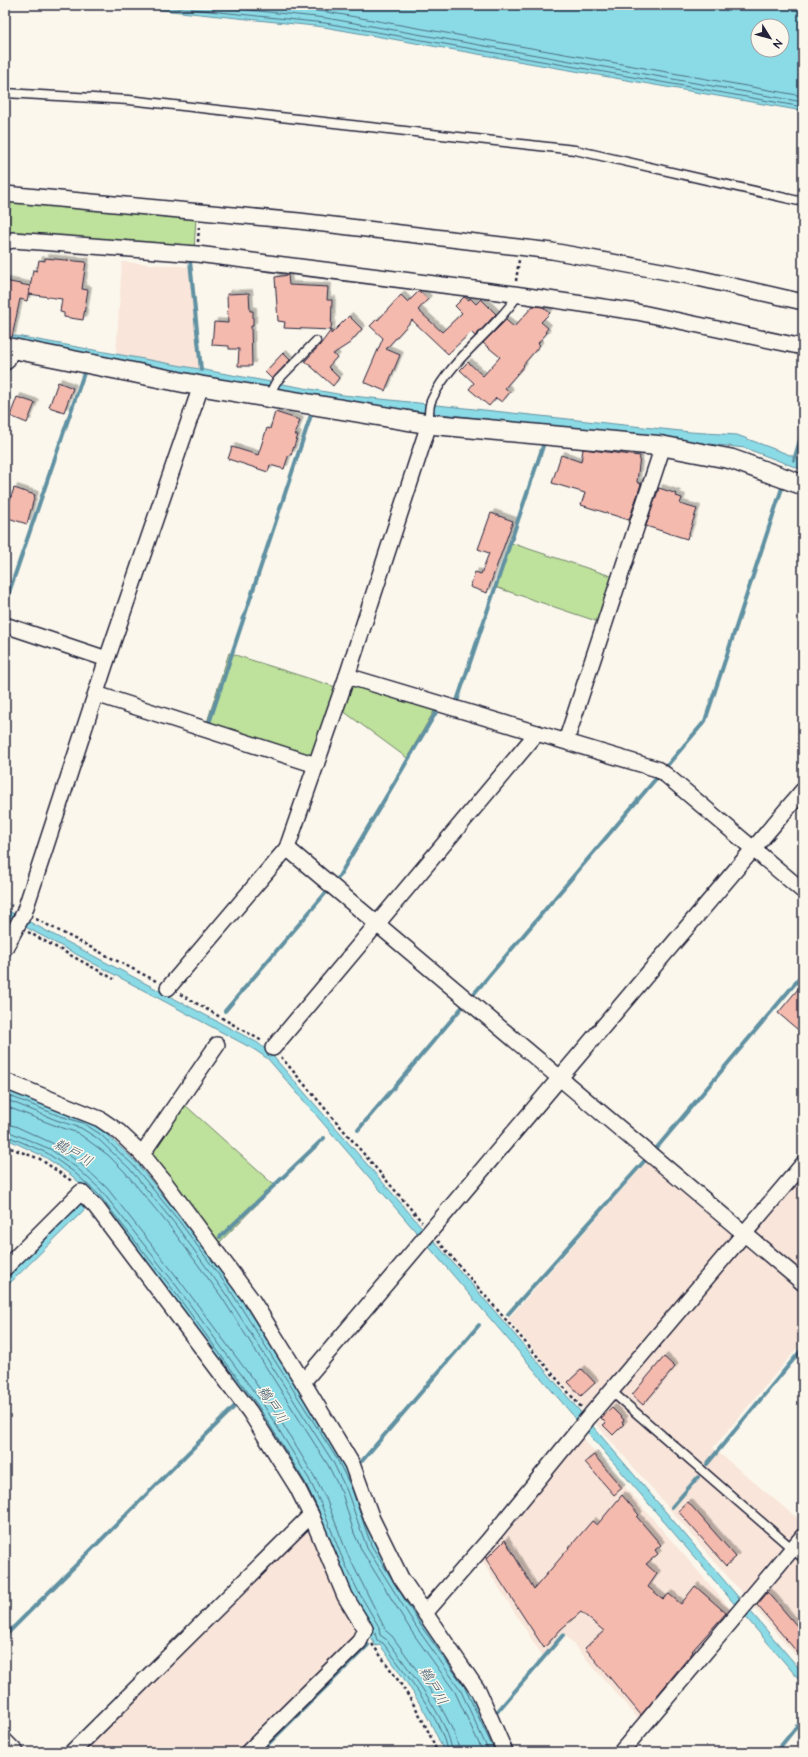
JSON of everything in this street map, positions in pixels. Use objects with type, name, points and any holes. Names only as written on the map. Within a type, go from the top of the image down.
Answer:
[{"type":"street","points":[[7,194],[299,221],[552,251],[689,276],[803,302]]},
{"type":"street","points":[[5,237],[14,240],[197,254],[516,295],[637,312],[803,347]]},
{"type":"street","points":[[7,352],[201,386],[272,390],[429,424],[662,446],[731,459],[803,485]]},
{"type":"street","points":[[5,948],[20,920],[107,659],[201,386]]},
{"type":"street","points":[[168,988],[288,848],[347,676],[429,424]]},
{"type":"street","points":[[566,742],[662,446]]},
{"type":"street","points":[[5,625],[107,659]]},
{"type":"street","points":[[347,676],[657,769],[803,891]]},
{"type":"street","points":[[96,694],[316,765]]},
{"type":"street","points":[[273,1048],[537,733]]},
{"type":"street","points":[[303,1382],[803,790]]},
{"type":"street","points":[[288,848],[803,1283]]},
{"type":"street","points":[[142,1154],[217,1045]]},
{"type":"street","points":[[5,1081],[100,1119],[119,1132],[142,1154],[252,1300],[352,1464],[372,1519],[401,1578],[479,1692],[505,1752]]},
{"type":"street","points":[[425,1613],[488,1541],[585,1422],[803,1164]]},
{"type":"street","points":[[5,1268],[81,1192],[96,1207],[250,1412],[297,1487],[311,1515],[345,1596],[365,1629],[359,1642],[248,1752]]},
{"type":"street","points":[[72,1752],[311,1515]]},
{"type":"street","points":[[621,1752],[748,1601],[798,1553],[803,1536]]},
{"type":"street","points":[[5,1741],[16,1752]]},
{"type":"lane","points":[[5,93],[129,100],[574,150],[803,202]]},
{"type":"lane","points":[[429,424],[431,400],[457,361],[510,306],[516,295]]},
{"type":"lane","points":[[272,390],[316,341]]},
{"type":"lane","points":[[611,1391],[798,1553]]},
{"type":"path","points":[[5,237],[7,194]]},
{"type":"path","points":[[197,254],[200,212]]},
{"type":"path","points":[[516,295],[520,247]]},
{"type":"path","points":[[5,902],[20,920],[114,979]]},
{"type":"path","points":[[20,920],[168,988],[273,1048],[426,1238],[585,1422]]},
{"type":"path","points":[[5,1146],[40,1159],[79,1186],[81,1192]]},
{"type":"path","points":[[365,1629],[368,1638],[409,1695],[427,1726],[437,1752]]},
{"type":"shaded area","points":[[122,262],[191,267],[201,370],[116,354]]},
{"type":"shaded area","points":[[650,1158],[736,1235],[585,1409],[508,1319]]},
{"type":"shaded area","points":[[803,1171],[803,1274],[757,1237],[757,1225]]},
{"type":"shaded area","points":[[742,1244],[749,1244],[803,1290],[803,1341],[713,1448],[803,1523],[803,1664],[593,1420]]},
{"type":"shaded area","points":[[580,1435],[735,1614],[643,1724],[563,1632],[543,1657],[479,1556]]},
{"type":"shaded area","points":[[302,1530],[311,1534],[355,1628],[350,1644],[240,1752],[77,1752]]},
{"type":"green space","points":[[11,202],[196,218],[194,251],[8,238]]},
{"type":"green space","points":[[511,543],[617,578],[602,623],[495,587]]},
{"type":"green space","points":[[229,653],[339,688],[315,758],[207,722]]},
{"type":"green space","points":[[350,681],[437,706],[407,758],[339,708]]},
{"type":"green space","points":[[185,1105],[275,1186],[218,1244],[151,1155]]},
{"type":"water","points":[[114,5],[803,5],[803,111],[324,27]]},
{"type":"water","points":[[5,334],[343,395],[690,432],[737,435],[803,460],[803,470],[745,448],[361,405],[5,340]]},
{"type":"water","points":[[5,909],[258,1043],[271,1054],[480,1294],[803,1673],[803,1684],[268,1059],[255,1050],[5,916]]},
{"type":"water","name":"鵜戸川","points":[[5,1090],[84,1119],[102,1130],[136,1162],[182,1219],[233,1287],[341,1457],[350,1474],[375,1543],[397,1582],[468,1684],[499,1752],[444,1752],[431,1723],[415,1696],[380,1645],[376,1646],[370,1636],[255,1409],[165,1286],[96,1198],[71,1175],[45,1157],[5,1138]]},
{"type":"water","points":[[81,1204],[85,1209],[5,1288],[5,1279]]},
{"type":"building","points":[[45,258],[86,262],[82,289],[88,290],[83,320],[64,317],[64,313],[60,312],[62,299],[29,294],[33,270],[37,271],[39,260],[45,261]]},
{"type":"building","points":[[288,275],[289,285],[328,287],[327,300],[332,300],[331,334],[349,316],[362,329],[350,343],[333,354],[337,357],[328,367],[339,378],[333,386],[305,361],[320,345],[331,330],[284,328],[285,322],[278,321],[275,277]]},
{"type":"building","points":[[5,281],[30,286],[27,301],[20,299],[12,337],[5,338]]},
{"type":"building","points":[[419,291],[428,299],[418,310],[442,332],[462,313],[455,306],[464,297],[469,300],[470,298],[476,304],[481,299],[496,314],[475,336],[471,332],[448,354],[412,320],[386,349],[400,355],[385,391],[364,382],[383,338],[370,326],[377,319],[378,320],[401,295],[408,302]]},
{"type":"building","points":[[249,293],[250,311],[253,311],[253,326],[251,326],[252,366],[238,366],[239,349],[229,349],[229,346],[212,345],[214,322],[228,323],[227,294]]},
{"type":"building","points":[[533,306],[543,307],[550,313],[541,322],[548,328],[545,332],[547,333],[538,343],[540,345],[523,365],[524,366],[505,388],[510,392],[502,402],[496,398],[489,406],[469,389],[474,383],[460,370],[468,362],[483,376],[500,357],[483,343],[506,320],[514,327]]},
{"type":"building","points":[[283,353],[290,360],[272,379],[265,372]]},
{"type":"building","points":[[58,382],[73,388],[64,412],[49,407]]},
{"type":"building","points":[[17,397],[35,403],[27,423],[10,416]]},
{"type":"building","points":[[275,412],[300,420],[295,435],[298,435],[284,469],[270,465],[268,472],[228,459],[232,447],[258,455],[267,428],[270,429]]},
{"type":"building","points":[[583,449],[640,456],[637,482],[641,484],[629,520],[581,505],[585,493],[552,483],[561,455],[581,462]]},
{"type":"building","points":[[14,488],[35,495],[27,524],[5,517],[5,506],[7,499],[10,500]]},
{"type":"building","points":[[659,488],[677,494],[676,496],[682,498],[680,504],[697,509],[687,539],[646,526]]},
{"type":"building","points":[[491,513],[513,521],[487,593],[470,587],[475,572],[481,574],[489,553],[478,549]]},
{"type":"building","points":[[803,983],[803,1034],[778,1013]]},
{"type":"building","points":[[664,1357],[675,1367],[643,1405],[632,1395]]},
{"type":"building","points":[[582,1369],[595,1383],[581,1396],[568,1382]]},
{"type":"building","points":[[612,1408],[624,1420],[622,1423],[624,1424],[613,1435],[603,1425],[606,1423],[601,1418]]},
{"type":"building","points":[[594,1455],[622,1488],[614,1495],[585,1462]]},
{"type":"building","points":[[622,1495],[639,1515],[637,1517],[661,1545],[655,1550],[658,1554],[646,1564],[657,1574],[648,1587],[663,1599],[669,1594],[681,1604],[695,1586],[726,1613],[692,1651],[693,1652],[641,1715],[585,1648],[604,1631],[581,1612],[561,1629],[544,1648],[486,1559],[505,1540],[534,1589],[592,1521],[597,1525]]},
{"type":"building","points":[[688,1502],[736,1557],[726,1566],[678,1511]]},
{"type":"building","points":[[768,1592],[803,1633],[803,1659],[757,1605]]},
{"type":"waterway","points":[[190,261],[201,370]]},
{"type":"waterway","points":[[5,604],[84,373]]},
{"type":"waterway","points":[[208,726],[311,415]]},
{"type":"waterway","points":[[794,460],[803,430]]},
{"type":"waterway","points":[[457,701],[543,446]]},
{"type":"waterway","points":[[665,768],[705,721],[782,488]]},
{"type":"waterway","points":[[338,878],[438,709]]},
{"type":"waterway","points":[[472,996],[659,775]]},
{"type":"waterway","points":[[225,1011],[329,889]]},
{"type":"waterway","points":[[654,1151],[803,974]]},
{"type":"waterway","points":[[358,1130],[464,1005]]},
{"type":"waterway","points":[[220,1237],[324,1138]]},
{"type":"waterway","points":[[508,1314],[647,1158]]},
{"type":"waterway","points":[[362,1461],[479,1325]]},
{"type":"waterway","points":[[707,1464],[803,1348]]},
{"type":"waterway","points":[[5,1636],[235,1406]]},
{"type":"waterway","points":[[672,1507],[698,1477]]},
{"type":"waterway","points":[[497,1712],[563,1635]]},
{"type":"waterway","points":[[260,1752],[368,1645]]},
{"type":"waterway","points":[[776,1752],[797,1726]]}]
